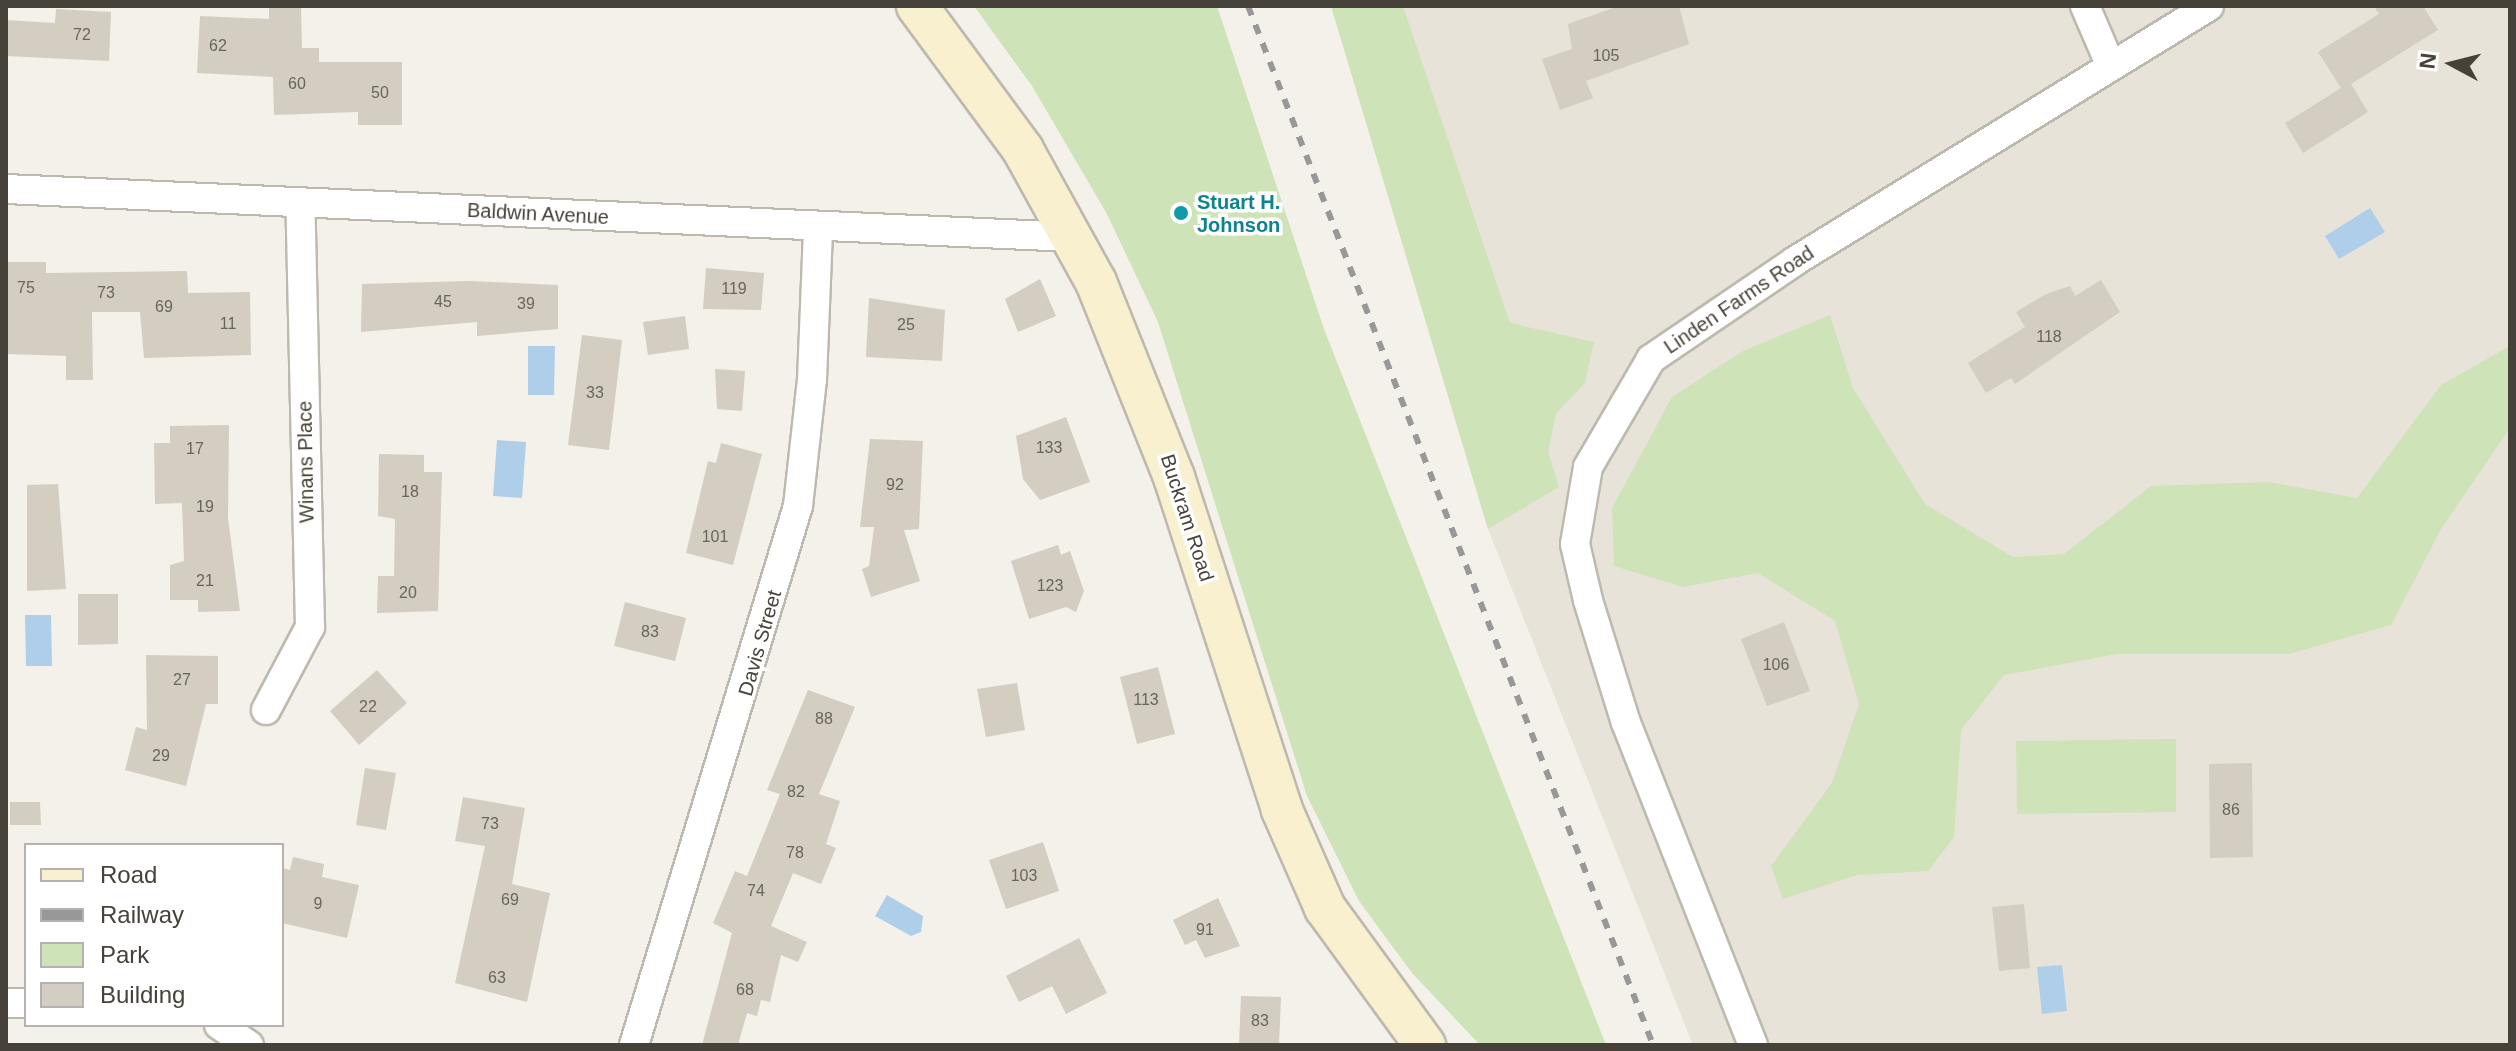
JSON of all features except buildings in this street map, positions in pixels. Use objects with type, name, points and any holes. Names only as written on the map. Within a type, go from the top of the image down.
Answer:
[{"type":"main road","name":"Buckram Road","points":[[917,6],[1023,150],[1131,356],[1294,838],[1325,908],[1425,1045]]},
{"type":"street","points":[[2085,6],[2110,64]]},
{"type":"street","name":"Linden Farms Road","points":[[1753,1045],[1626,723],[1588,600],[1575,544],[1588,467],[1651,359],[2110,64],[2209,6]]},
{"type":"street","name":"Baldwin Avenue","points":[[6,189],[818,228],[1071,237]]},
{"type":"street","name":"Winans Place","points":[[266,710],[310,627],[300,202]]},
{"type":"street","name":"Davis Street","points":[[634,1045],[798,506],[818,228]]},
{"type":"street","points":[[222,1027],[249,1045]]},
{"type":"shaded area","points":[[1331,6],[2510,6],[2510,1045],[1693,1045],[1488,529]]},
{"type":"green space","points":[[974,6],[1217,6],[1324,329],[1606,1045],[1480,1045],[1412,973],[1359,901],[1307,796],[1158,322],[1107,214],[1032,86]]},
{"type":"green space","points":[[1331,6],[1403,6],[1510,323],[1594,342],[1585,383],[1556,414],[1548,452],[1559,487],[1488,529]]},
{"type":"green space","points":[[1830,315],[1853,388],[1925,504],[2013,557],[2064,554],[2151,486],[2268,482],[2357,498],[2441,385],[2510,346],[2510,428],[2441,529],[2391,625],[2289,654],[2117,654],[2004,675],[1961,730],[1954,837],[1928,871],[1857,875],[1783,899],[1771,866],[1832,783],[1859,704],[1835,621],[1758,573],[1683,587],[1614,566],[1612,508],[1672,397],[1743,351]]},
{"type":"green space","points":[[2176,739],[2176,812],[2017,814],[2016,741]]},
{"type":"water","points":[[2370,208],[2385,232],[2339,259],[2325,236]]},
{"type":"water","points":[[528,346],[555,346],[554,395],[528,395]]},
{"type":"water","points":[[497,440],[526,442],[522,498],[493,496]]},
{"type":"water","points":[[25,615],[51,615],[52,666],[26,666]]},
{"type":"water","points":[[887,895],[923,916],[921,932],[911,936],[875,916]]},
{"type":"water","points":[[2062,965],[2067,1011],[2042,1014],[2037,967]]},
{"type":"railway","points":[[1248,6],[1653,1045]]},
{"type":"place","name":"Stuart H. Johnson","points":[[1181,213]]}]
